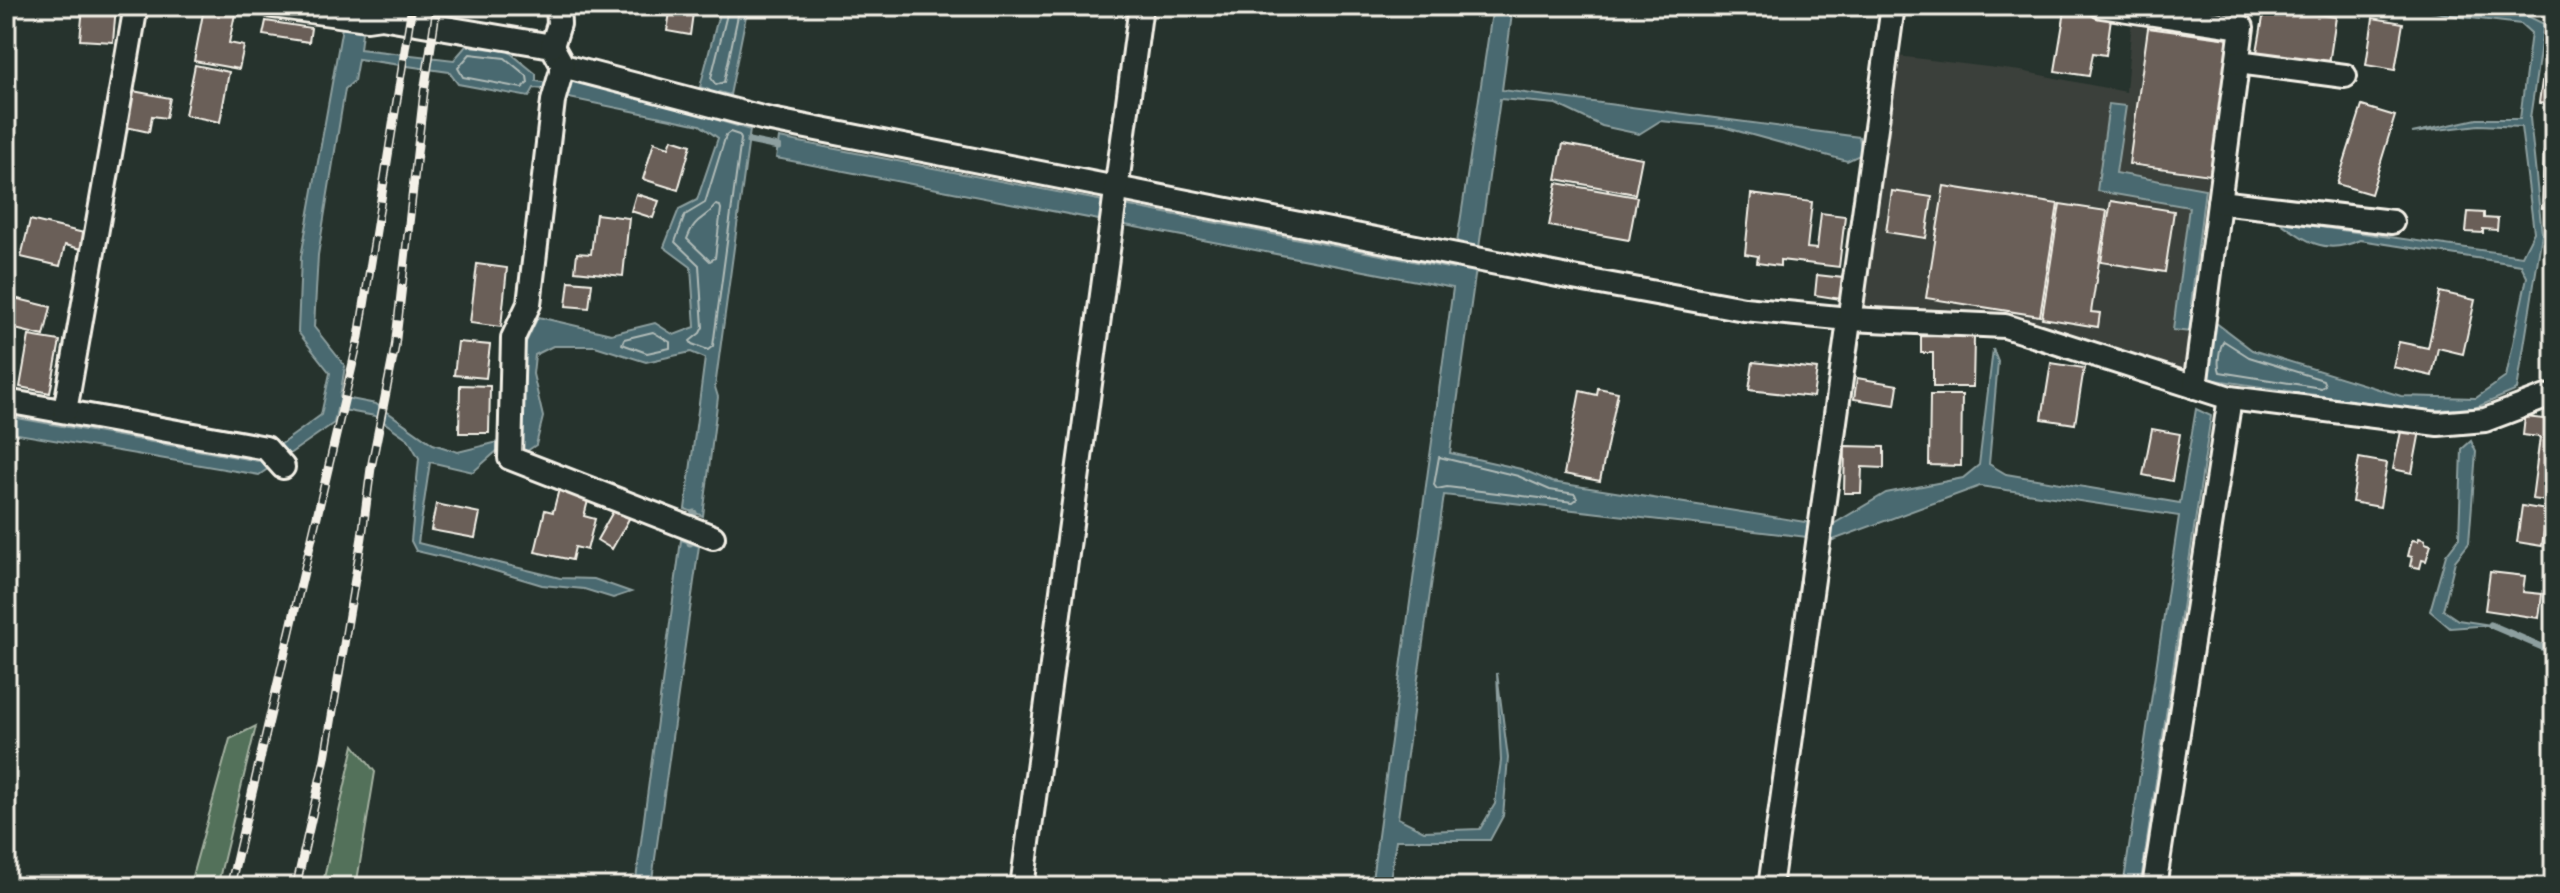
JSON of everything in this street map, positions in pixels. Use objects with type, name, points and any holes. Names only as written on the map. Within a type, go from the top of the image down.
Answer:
[{"type":"street","points":[[65,411],[136,6]]},
{"type":"street","points":[[273,6],[367,19],[380,12],[766,119],[1118,193],[1450,252],[1744,309],[1849,319],[2005,326],[2230,398],[2438,424],[2485,420],[2554,396]]},
{"type":"street","points":[[558,6],[558,63],[529,304],[513,338],[510,458],[699,532]]},
{"type":"street","points":[[1022,887],[1141,6]]},
{"type":"street","points":[[1770,887],[1893,6]]},
{"type":"street","points":[[2101,6],[2242,27],[2195,387]]},
{"type":"street","points":[[2238,62],[2345,76]]},
{"type":"street","points":[[2219,202],[2392,222]]},
{"type":"street","points":[[2154,887],[2230,398]]},
{"type":"street","points":[[6,401],[266,448],[283,467]]},
{"type":"shaded area","points":[[2133,6],[2238,18],[2186,378],[2011,320],[1844,307],[1881,54],[2021,71],[2126,92]]},
{"type":"green space","points":[[256,726],[217,887],[189,887],[230,739]]},
{"type":"green space","points":[[354,745],[375,772],[356,887],[322,887]]},
{"type":"water","points":[[721,6],[748,6],[730,95],[719,92],[714,119],[750,130],[715,387],[718,397],[703,516],[685,509],[705,358],[691,352],[646,362],[595,346],[553,346],[535,355],[533,374],[543,417],[536,445],[524,453],[514,443],[519,357],[538,317],[611,334],[655,323],[674,335],[695,327],[691,267],[664,247],[679,209],[697,200],[718,138],[700,125],[564,97],[563,91],[534,88],[529,97],[458,84],[449,72],[358,59],[354,81],[345,89],[318,255],[314,327],[345,366],[340,397],[376,404],[433,444],[458,452],[498,442],[498,450],[473,472],[430,462],[418,543],[560,578],[594,579],[631,592],[613,598],[584,589],[542,585],[416,551],[411,541],[419,458],[408,439],[375,416],[337,409],[334,423],[259,475],[6,432],[6,416],[258,461],[321,415],[330,373],[298,332],[301,257],[342,27],[362,32],[360,49],[454,60],[466,46],[508,51],[536,74],[536,81],[565,86],[566,80],[702,113],[709,90],[700,87]]},
{"type":"water","points":[[1493,6],[1513,6],[1502,90],[1859,137],[1862,154],[1847,161],[1723,127],[1660,121],[1639,134],[1602,126],[1556,104],[1500,99],[1450,453],[1521,469],[1552,482],[1830,526],[1886,493],[1963,478],[1979,465],[1993,349],[1998,362],[1989,464],[2006,474],[2180,503],[2196,409],[2211,416],[2140,887],[2123,887],[2179,516],[1980,486],[1833,540],[1444,495],[1398,818],[1424,831],[1480,829],[1495,804],[1501,761],[1497,673],[1508,758],[1503,816],[1490,840],[1396,840],[1389,887],[1371,887],[1453,288],[776,158],[779,138],[1453,269]]},
{"type":"water","points":[[2403,6],[2507,6],[2544,24],[2530,118],[2542,234],[2517,390],[2475,408],[2422,411],[2209,379],[2213,345],[2191,332],[2173,330],[2189,207],[2097,191],[2109,104],[2126,106],[2116,173],[2205,189],[2191,304],[2252,350],[2401,396],[2476,398],[2506,377],[2527,277],[2521,265],[2360,240],[2336,247],[2326,246],[2307,240],[2278,221],[2522,256],[2534,232],[2521,127],[2479,125],[2412,133],[2477,119],[2520,119],[2531,33],[2521,24]]},
{"type":"water","points":[[2471,441],[2476,452],[2469,543],[2455,561],[2443,610],[2458,620],[2491,625],[2450,628],[2430,611],[2446,555],[2459,538],[2462,449]]},
{"type":"water","points":[[681,540],[699,546],[651,887],[635,887]]},
{"type":"building","points":[[83,6],[116,6],[113,42],[80,40]]},
{"type":"building","points":[[671,6],[694,6],[690,35],[667,31]]},
{"type":"building","points":[[2265,6],[2336,17],[2329,64],[2257,52]]},
{"type":"building","points":[[204,8],[235,14],[229,43],[244,46],[239,69],[194,61]]},
{"type":"building","points":[[2065,11],[2111,18],[2106,55],[2093,53],[2089,76],[2055,71]]},
{"type":"building","points":[[2373,18],[2403,23],[2395,70],[2366,65]]},
{"type":"building","points":[[266,21],[311,28],[309,42],[263,35]]},
{"type":"building","points":[[2148,28],[2229,39],[2210,175],[2129,164]]},
{"type":"building","points":[[195,65],[229,72],[220,122],[185,115]]},
{"type":"building","points":[[2542,81],[2554,82],[2554,105],[2539,103]]},
{"type":"building","points":[[133,91],[170,98],[166,118],[152,116],[149,132],[126,127]]},
{"type":"building","points":[[2362,106],[2395,116],[2371,194],[2337,184]]},
{"type":"building","points":[[672,139],[691,145],[678,190],[643,179],[654,142],[669,147]]},
{"type":"building","points":[[1563,144],[1642,158],[1635,194],[1556,179]]},
{"type":"building","points":[[2544,152],[2554,152],[2554,208],[2542,208]]},
{"type":"building","points":[[1557,183],[1637,197],[1629,240],[1549,226]]},
{"type":"building","points":[[1944,186],[2058,204],[2040,316],[1926,298]]},
{"type":"building","points":[[1892,191],[1932,197],[1926,238],[1886,232]]},
{"type":"building","points":[[636,194],[659,201],[653,218],[631,211]]},
{"type":"building","points":[[1751,194],[1812,202],[1807,248],[1817,249],[1821,213],[1845,216],[1839,267],[1780,260],[1780,266],[1757,263],[1758,256],[1745,254]]},
{"type":"building","points":[[2111,201],[2174,211],[2165,272],[2101,262]]},
{"type":"building","points":[[2060,204],[2107,211],[2091,312],[2100,313],[2098,327],[2042,318]]},
{"type":"building","points":[[2468,212],[2484,213],[2484,218],[2498,219],[2497,230],[2466,232]]},
{"type":"building","points":[[596,214],[629,218],[623,276],[575,271],[577,253],[591,254]]},
{"type":"building","points":[[30,220],[84,233],[81,249],[65,245],[60,266],[21,257]]},
{"type":"building","points":[[477,264],[507,268],[501,327],[470,323]]},
{"type":"building","points":[[1817,275],[1843,278],[1841,299],[1815,295]]},
{"type":"building","points":[[569,281],[592,283],[589,308],[566,306]]},
{"type":"building","points":[[2440,292],[2475,300],[2463,354],[2438,348],[2432,376],[2393,367],[2399,342],[2428,348]]},
{"type":"building","points":[[14,298],[51,307],[44,336],[7,327]]},
{"type":"building","points":[[29,336],[60,341],[50,393],[20,387]]},
{"type":"building","points":[[1921,336],[1974,337],[1973,387],[1933,387],[1933,353],[1921,353]]},
{"type":"building","points":[[458,342],[490,345],[486,378],[454,375]]},
{"type":"building","points":[[1753,362],[1817,369],[1813,397],[1749,390]]},
{"type":"building","points":[[2051,363],[2084,368],[2075,424],[2042,419]]},
{"type":"building","points":[[1857,378],[1898,385],[1895,405],[1854,399]]},
{"type":"building","points":[[460,385],[490,386],[489,433],[459,433]]},
{"type":"building","points":[[1598,388],[1618,392],[1600,481],[1564,474],[1580,391],[1597,395]]},
{"type":"building","points":[[1930,395],[1962,395],[1961,466],[1929,465]]},
{"type":"building","points":[[2525,417],[2554,420],[2554,502],[2532,499],[2540,437],[2523,435]]},
{"type":"building","points":[[2402,427],[2420,431],[2412,473],[2393,469]]},
{"type":"building","points":[[2152,429],[2180,434],[2172,481],[2143,475]]},
{"type":"building","points":[[1845,446],[1884,447],[1884,468],[1862,467],[1861,493],[1844,493]]},
{"type":"building","points":[[2359,458],[2387,463],[2380,507],[2352,502]]},
{"type":"building","points":[[559,489],[589,497],[584,516],[595,519],[587,550],[575,547],[572,560],[535,552],[545,510],[553,512]]},
{"type":"building","points":[[436,504],[480,513],[475,538],[431,530]]},
{"type":"building","points":[[2522,506],[2547,510],[2542,546],[2517,542]]},
{"type":"building","points":[[615,508],[630,517],[612,549],[597,540]]},
{"type":"building","points":[[2419,538],[2431,545],[2420,568],[2410,566],[2412,557],[2408,556],[2412,540],[2418,541]]},
{"type":"building","points":[[2490,572],[2525,576],[2523,592],[2542,594],[2539,618],[2485,610]]},
{"type":"waterway","points":[[749,141],[778,147]]},
{"type":"waterway","points":[[690,543],[694,513]]},
{"type":"waterway","points":[[2491,625],[2554,652]]},
{"type":"waterway","points":[[2550,887],[2554,858]]},
{"type":"railway","points":[[230,887],[359,337],[412,6]]},
{"type":"railway","points":[[296,887],[325,758],[371,468],[395,347],[437,6]]}]
